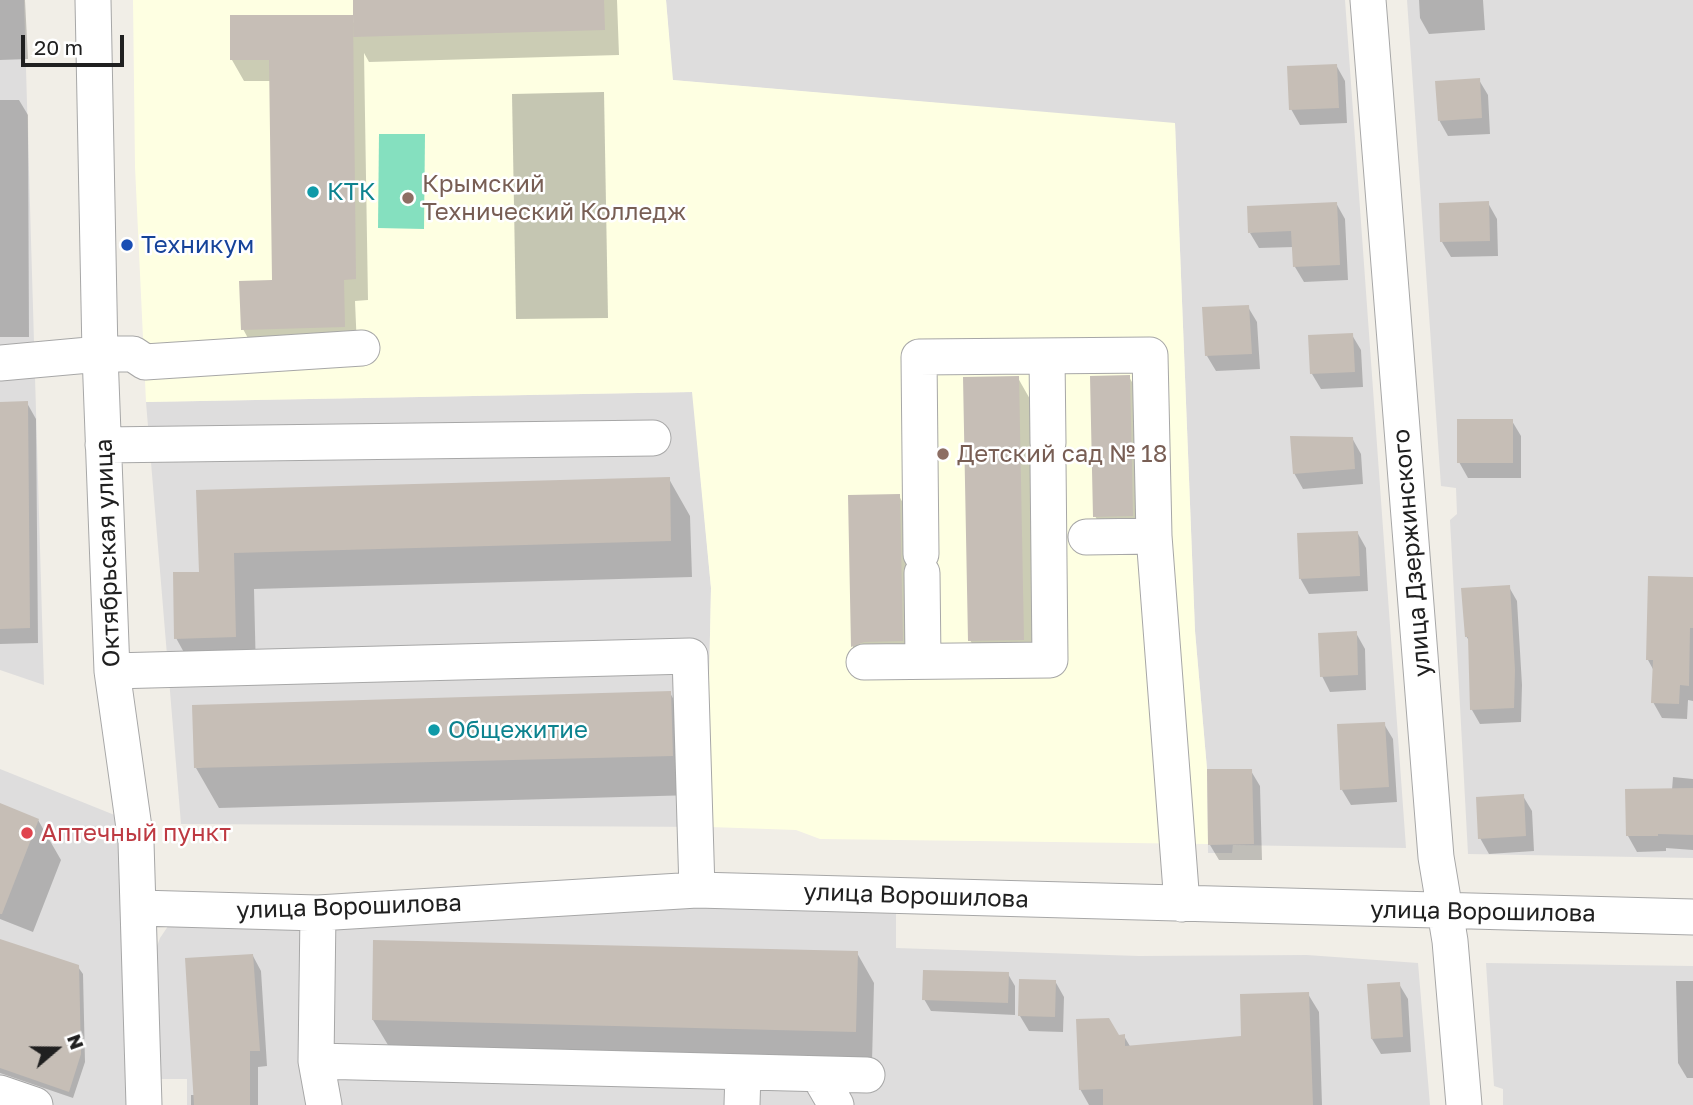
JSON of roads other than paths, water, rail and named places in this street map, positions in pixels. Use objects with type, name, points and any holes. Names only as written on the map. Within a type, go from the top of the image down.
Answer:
[{"type":"street","name":"Октябрьская улица","points":[[93,0],[100,354],[112,671],[136,842],[144,1105]]},
{"type":"street","name":"улица Дзержинского","points":[[1368,0],[1436,857],[1450,941],[1464,1105]]},
{"type":"street","points":[[0,363],[100,354],[133,354],[145,362],[362,348]]},
{"type":"street","points":[[923,661],[919,357],[1150,355],[1154,536],[1182,904]]},
{"type":"street","points":[[863,662],[1050,660],[1047,356]]},
{"type":"street","points":[[103,445],[653,439]]},
{"type":"street","points":[[1086,537],[1154,536]]},
{"type":"street","points":[[112,671],[690,656],[697,890]]},
{"type":"street","name":"улица Ворошилова","points":[[139,908],[318,913],[697,890],[1693,917]]},
{"type":"street","points":[[318,913],[316,1061],[324,1105]]},
{"type":"street","points":[[316,1061],[743,1088],[818,1074],[867,1075]]},
{"type":"street","points":[[818,1074],[836,1105]]},
{"type":"street","points":[[0,1093],[35,1105]]},
{"type":"place","name":"КТК","points":[[313,192]]},
{"type":"place","name":"Крымский Технический Колледж","points":[[408,198]]},
{"type":"place","name":"Техникум","points":[[127,245]]},
{"type":"place","name":"Детский сад № 18","points":[[943,454]]},
{"type":"place","name":"Общежитие","points":[[434,730]]},
{"type":"place","name":"Аптечный пункт","points":[[27,833]]}]
